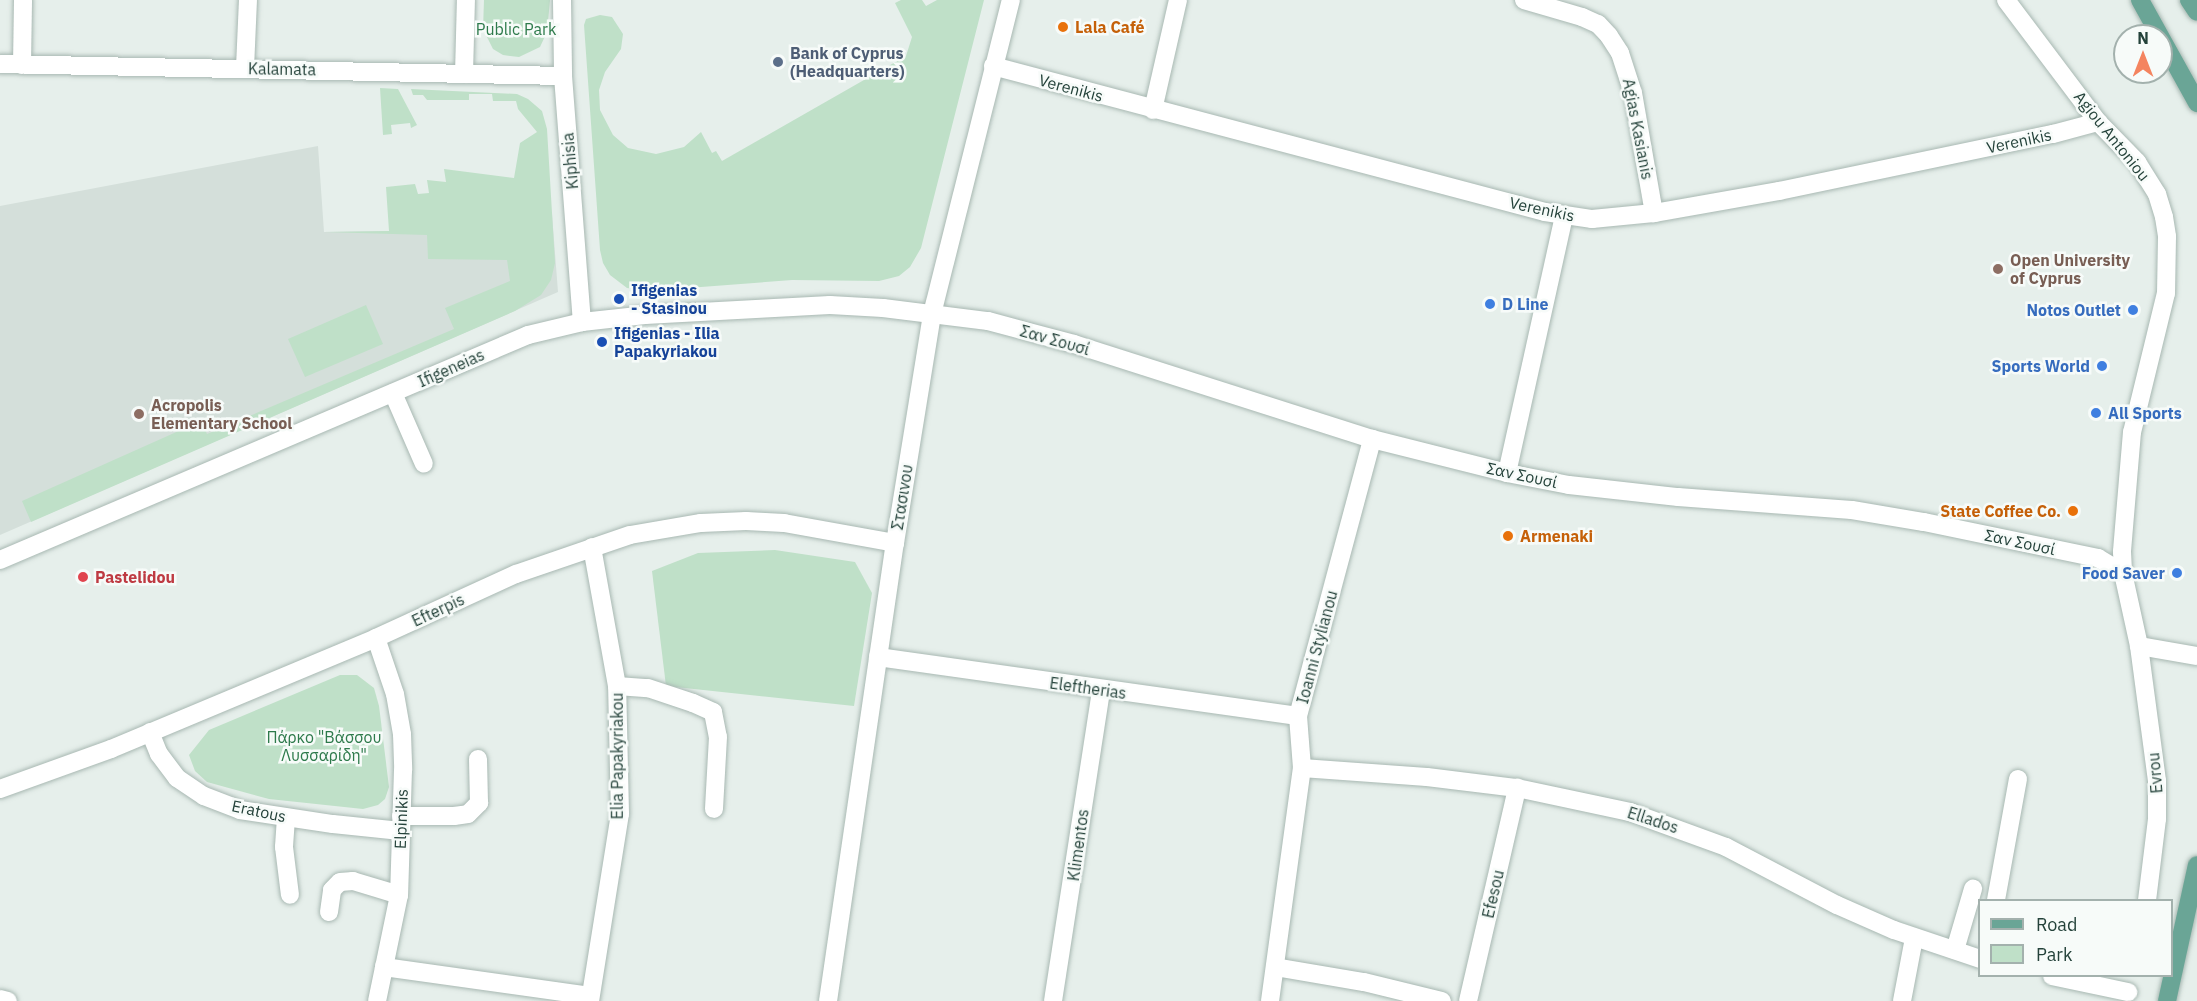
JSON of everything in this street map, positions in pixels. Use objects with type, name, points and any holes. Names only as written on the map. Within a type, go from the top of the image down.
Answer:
[{"type":"main road","points":[[2140,0],[2197,103]]},
{"type":"main road","points":[[2189,0],[2197,12]]},
{"type":"main road","points":[[2173,974],[2197,865]]},
{"type":"main road","points":[[2167,1001],[2172,977]]},
{"type":"street","points":[[22,65],[23,0]]},
{"type":"street","points":[[245,68],[248,0]]},
{"type":"street","points":[[464,74],[466,0]]},
{"type":"street","name":"Kiphisia","points":[[562,0],[563,76],[582,322]]},
{"type":"street","name":"Στασινου","points":[[828,1001],[895,543],[932,314],[1011,0]]},
{"type":"street","points":[[1153,110],[1178,0]]},
{"type":"street","name":"Agias Kasianis","points":[[1524,0],[1582,17],[1598,24],[1609,36],[1624,64],[1633,93],[1654,213]]},
{"type":"street","name":"Agiou Antoniou","points":[[2006,0],[2098,122],[2137,162],[2157,195],[2167,237],[2166,293],[2132,432],[2127,473],[2123,573],[2139,646]]},
{"type":"street","name":"Kalamata","points":[[0,64],[563,76]]},
{"type":"street","name":"Verenikis","points":[[993,66],[1153,110],[1564,216],[1609,219],[1654,213],[1916,163],[2098,122]]},
{"type":"street","points":[[1507,473],[1564,216]]},
{"type":"street","name":"Ifigeneias","points":[[0,560],[528,335],[582,322],[772,307],[884,308],[932,314]]},
{"type":"street","name":"Σαν Σουσί","points":[[932,314],[988,321],[1074,344],[1372,440],[1507,473],[1569,485],[1678,497],[1863,512],[2098,558],[2123,573]]},
{"type":"street","points":[[393,393],[424,464]]},
{"type":"street","name":"Ioanni Stylianou","points":[[1270,1001],[1302,768],[1298,716],[1372,440]]},
{"type":"street","name":"Efterpis","points":[[0,789],[150,732],[376,638],[516,574],[592,547],[660,528],[746,521],[784,523],[895,543]]},
{"type":"street","name":"Elia Papakyriakou","points":[[590,998],[620,814],[616,686],[592,547]]},
{"type":"street","name":"Elpinikis","points":[[376,638],[395,694],[402,734],[399,895],[377,1001]]},
{"type":"street","points":[[2139,646],[2197,656]]},
{"type":"street","name":"Evrou","points":[[2139,646],[2157,781],[2157,819],[2147,899]]},
{"type":"street","name":"Eleftherias","points":[[878,657],[1298,716]]},
{"type":"street","points":[[616,686],[648,688],[712,712],[718,737],[714,809]]},
{"type":"street","name":"Klimentos","points":[[1053,1001],[1101,690]]},
{"type":"street","name":"Eratous","points":[[150,732],[159,754],[177,778],[204,796],[240,810],[286,818],[401,823],[468,814],[479,803],[478,759]]},
{"type":"street","name":"Ellados","points":[[1302,768],[1428,777],[1577,798],[1674,826],[1726,847],[1837,905],[1914,938],[1978,957]]},
{"type":"street","points":[[1996,899],[2018,779]]},
{"type":"street","name":"Efesou","points":[[1468,1001],[1517,788]]},
{"type":"street","points":[[286,818],[284,847],[290,895]]},
{"type":"street","points":[[329,912],[332,890],[340,882],[353,881],[399,895]]},
{"type":"street","points":[[1955,950],[1972,889]]},
{"type":"street","points":[[1902,1001],[1914,938]]},
{"type":"street","points":[[384,967],[590,998]]},
{"type":"street","points":[[1275,968],[1364,982],[1442,1001]]},
{"type":"street","points":[[2063,977],[2129,989]]},
{"type":"street","points":[[0,999],[8,1001]]},
{"type":"shaded area","name":"Acropolis Elementary School","points":[[318,146],[324,232],[389,231],[552,214],[558,292],[0,535],[0,206]]},
{"type":"green space","name":"Public Park","points":[[484,0],[550,0],[547,32],[540,47],[519,57],[503,55],[493,49],[483,29]]},
{"type":"green space","points":[[901,0],[922,0],[926,6],[937,0],[984,0],[921,248],[910,267],[899,276],[879,281],[792,280],[648,291],[627,288],[610,275],[603,263],[600,250],[584,25],[586,19],[600,15],[612,17],[623,34],[621,49],[605,72],[599,90],[600,110],[613,135],[628,148],[656,154],[684,147],[701,132],[712,153],[716,151],[722,161],[906,56],[912,37],[895,3]]},
{"type":"green space","points":[[380,88],[398,89],[417,125],[411,128],[410,123],[391,125],[392,134],[383,135]]},
{"type":"green space","points":[[411,89],[517,94],[528,99],[542,111],[547,129],[555,263],[551,280],[541,295],[515,311],[31,522],[22,501],[201,421],[207,434],[454,329],[445,308],[510,281],[507,260],[428,259],[427,235],[324,232],[389,231],[386,187],[415,184],[418,194],[429,193],[427,180],[446,182],[444,169],[514,178],[520,143],[537,132],[518,109],[516,101],[493,101],[492,94],[469,94],[469,100],[427,100],[423,95],[413,95]]},
{"type":"green space","points":[[366,305],[383,344],[305,377],[288,339]]},
{"type":"green space","points":[[775,550],[855,562],[872,593],[854,706],[666,686],[652,571],[698,553]]},
{"type":"green space","name":"Πάρκο \"Βάσσου Λυσσαρίδη\"","points":[[340,675],[357,675],[374,688],[379,706],[389,787],[385,799],[378,805],[363,809],[269,799],[207,782],[195,771],[189,755],[209,730]]},
{"type":"place","name":"Lala Café","points":[[1063,27]]},
{"type":"place","name":"Bank of Cyprus (Headquarters)","points":[[778,62]]},
{"type":"place","name":"Open University of Cyprus","points":[[1998,269]]},
{"type":"place","name":"Ifigenias - Stasinou","points":[[619,299]]},
{"type":"place","name":"D Line","points":[[1490,304]]},
{"type":"place","name":"Notos Outlet","points":[[2133,310]]},
{"type":"place","name":"Ifigenias - Ilia Papakyriakou","points":[[602,342]]},
{"type":"place","name":"Sports World","points":[[2102,366]]},
{"type":"place","name":"All Sports","points":[[2096,413]]},
{"type":"place","name":"Acropolis Elementary School","points":[[139,414]]},
{"type":"place","name":"State Coffee Co.","points":[[2073,511]]},
{"type":"place","name":"Armenaki","points":[[1508,536]]},
{"type":"place","name":"Food Saver","points":[[2177,573]]},
{"type":"place","name":"Pastelidou","points":[[83,577]]}]
